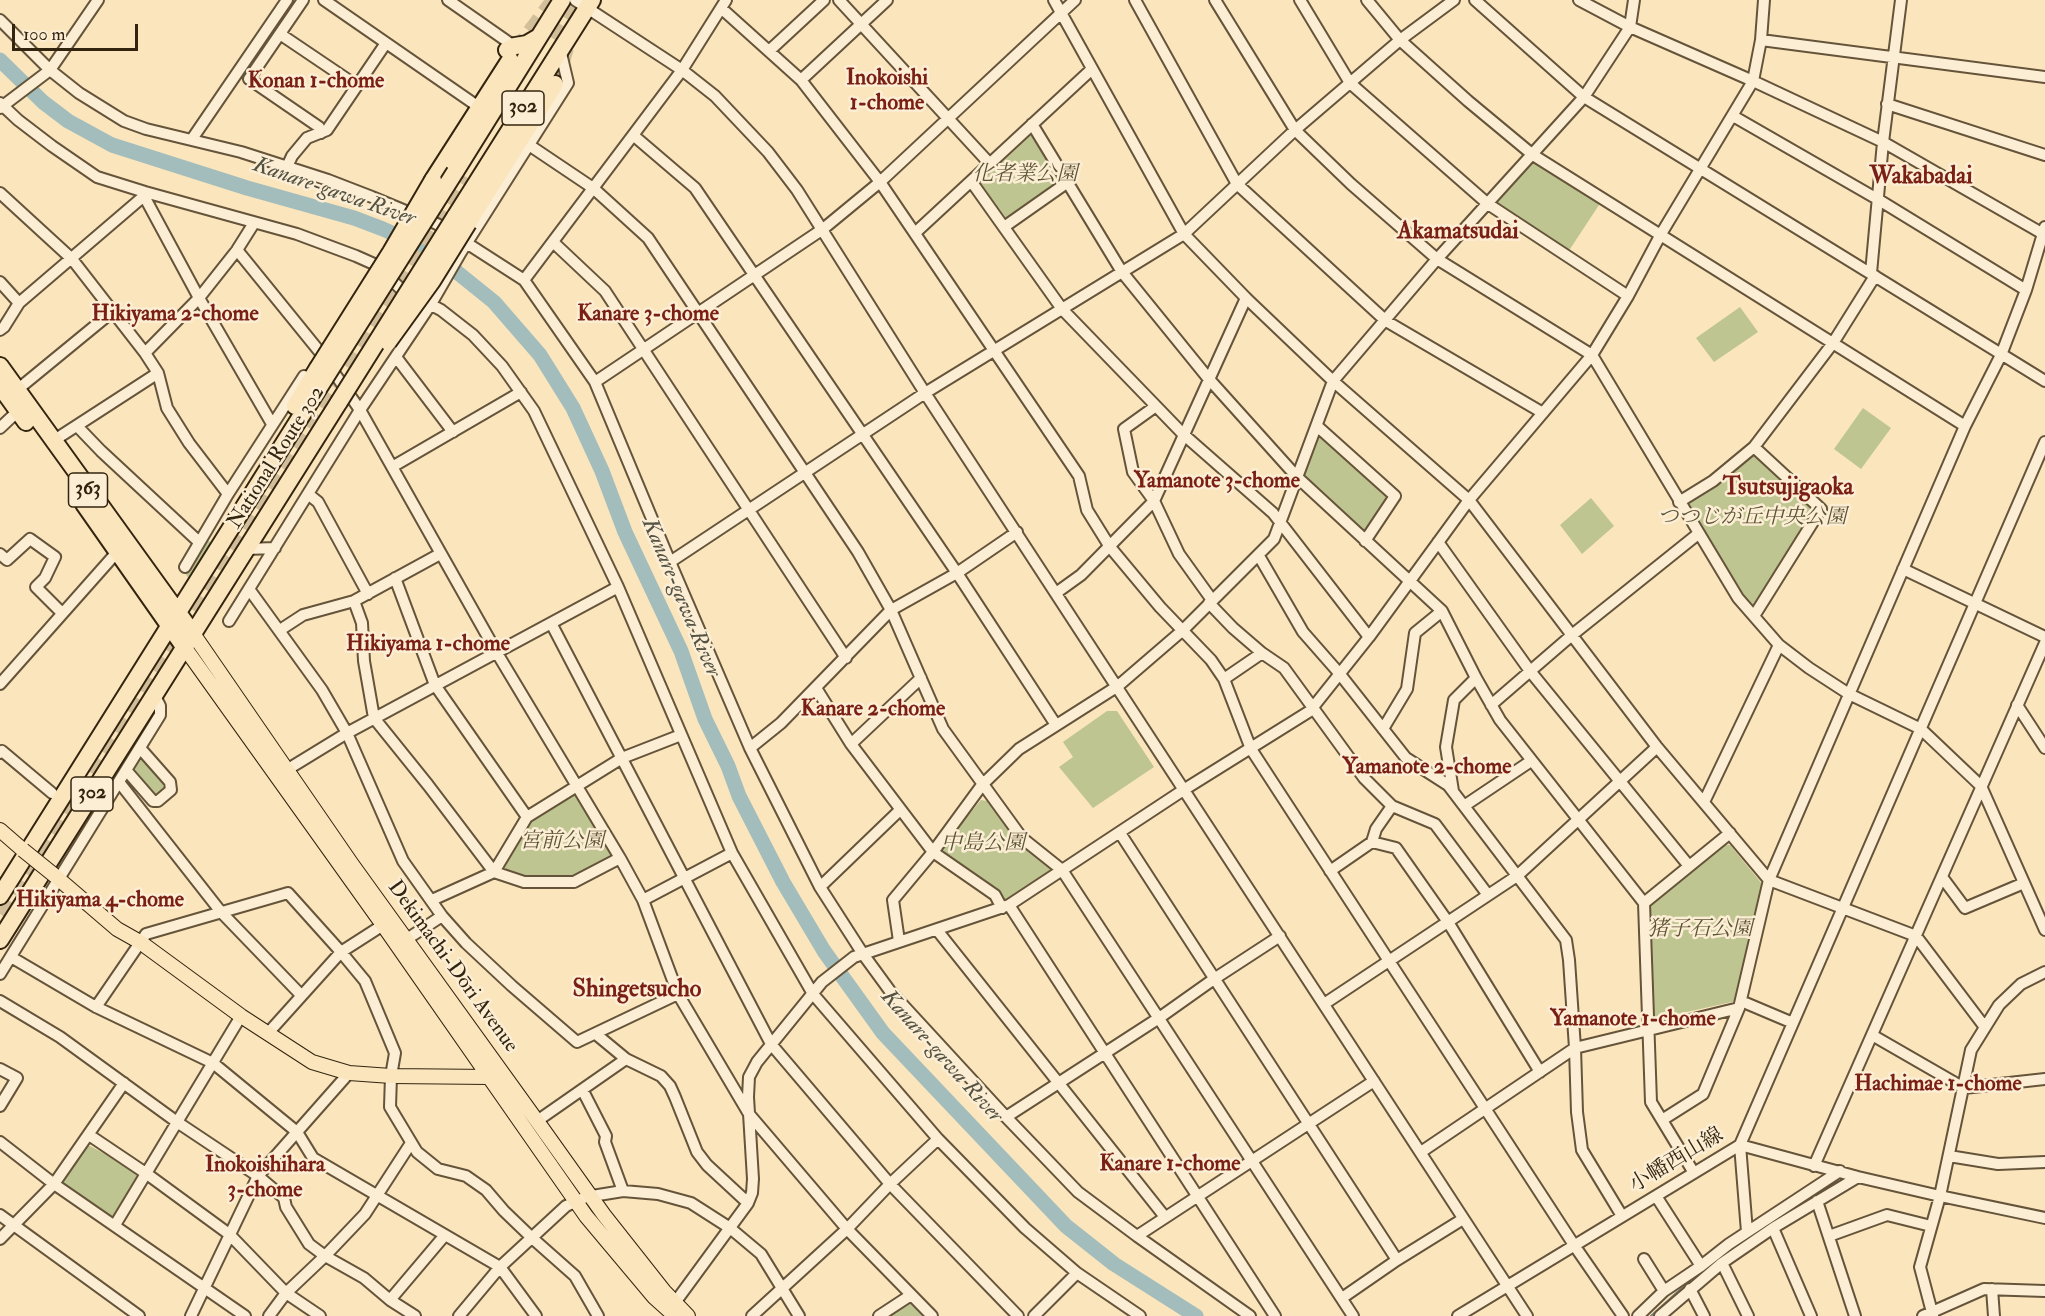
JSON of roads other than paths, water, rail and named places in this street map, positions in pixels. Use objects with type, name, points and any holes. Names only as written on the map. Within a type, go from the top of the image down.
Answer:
[{"type":"highway","name":"National Route 302","points":[[0,896],[125,687],[173,619],[244,509],[290,413],[455,172],[562,0]]},
{"type":"highway","name":"National Route 302","points":[[0,940],[350,384],[461,220],[560,49],[584,3]]},
{"type":"highway","points":[[321,366],[327,344],[335,329],[433,180],[508,55],[515,46],[527,44],[539,37]]},
{"type":"highway","points":[[461,220],[555,84]]},
{"type":"highway","name":"363","points":[[0,366],[173,619]]},
{"type":"highway","name":"363","points":[[0,386],[118,552],[190,641]]},
{"type":"main road","name":"Dekimachi-Dōri Avenue","points":[[190,641],[283,773],[383,926],[562,1182],[604,1215],[664,1291],[671,1311]]},
{"type":"main road","name":"Dekimachi-Dōri Avenue","points":[[283,773],[351,862],[537,1121],[583,1198],[597,1230],[654,1298],[671,1311],[688,1316]]},
{"type":"main road","points":[[2,837],[56,877],[117,929],[140,942],[241,1016],[312,1062],[349,1073],[391,1077],[490,1077]]},
{"type":"street","points":[[192,139],[287,0]]},
{"type":"street","points":[[303,0],[249,80],[319,127],[321,133]]},
{"type":"street","points":[[324,0],[473,103]]},
{"type":"street","points":[[379,261],[473,103],[508,55],[511,44],[448,0]]},
{"type":"street","points":[[769,51],[825,0]]},
{"type":"street","points":[[839,0],[990,164]]},
{"type":"street","points":[[801,80],[887,0]]},
{"type":"street","points":[[1054,0],[1184,234],[1246,298],[1333,381],[1469,500],[1657,747],[1769,880],[1916,936],[1984,1026]]},
{"type":"street","points":[[595,382],[823,229],[880,182],[1075,0]]},
{"type":"street","points":[[1135,0],[1237,184],[1386,321],[1543,413]]},
{"type":"street","points":[[1215,0],[1295,130],[1351,184],[1437,259],[1592,355],[1738,598],[1779,645],[1849,694],[1921,729],[1981,786],[2045,930]]},
{"type":"street","points":[[1300,0],[1350,83],[1488,204],[1628,296]]},
{"type":"street","points":[[1367,0],[1400,40],[1533,155],[1965,426]]},
{"type":"street","points":[[670,562],[926,393],[1184,234],[1295,130],[1400,40],[1455,0]]},
{"type":"street","points":[[1475,0],[1584,97],[2045,381]]},
{"type":"street","points":[[1579,0],[1630,27],[1754,81],[1883,142],[2044,232],[2026,290],[2001,355],[1965,426],[1769,880],[1740,1004],[1703,1094],[1662,1120]]},
{"type":"street","points":[[899,941],[893,900],[933,852],[982,785],[1019,749],[1118,686],[1183,630],[1259,556],[1274,538],[1333,381],[1437,259],[1584,97],[1630,27],[1634,0]]},
{"type":"street","points":[[671,1311],[748,1203],[752,1193],[749,1077],[757,1062],[822,982],[851,959],[863,954],[1006,906],[1185,789],[1310,711],[1369,637],[1469,500],[1592,355],[1628,296],[1661,234],[1754,81],[1761,40],[1764,0]]},
{"type":"street","points":[[1679,502],[1713,481],[1754,447],[1833,343],[1873,274],[1883,142],[1901,0]]},
{"type":"street","points":[[94,2],[47,73],[3,105],[18,120],[97,177],[144,194],[254,223],[379,261],[401,289],[431,304],[473,335],[502,366],[534,411],[618,587],[732,853],[813,994],[938,1139],[1025,1228],[1077,1273],[1140,1316]]},
{"type":"street","points":[[584,3],[682,70],[715,96],[768,152],[797,190],[926,393],[1527,1316]]},
{"type":"street","points":[[524,280],[682,70],[724,4],[769,51],[801,80],[880,182],[1079,476],[1087,510],[1110,547],[1160,608],[1211,660],[1224,679],[1251,749],[1574,1245],[1623,1316]]},
{"type":"street","points":[[0,20],[47,73],[124,121],[146,129],[192,139],[287,166],[328,180],[405,214],[437,224],[464,247],[524,280],[595,382],[750,748],[820,887],[863,954],[890,991],[1078,1192],[1250,1316]]},
{"type":"street","points":[[280,34],[357,86]]},
{"type":"street","points":[[1761,40],[2045,78]]},
{"type":"street","points":[[287,166],[307,138],[327,130],[386,43]]},
{"type":"street","points":[[230,621],[360,410],[431,304],[464,247],[568,83],[560,49]]},
{"type":"street","points":[[915,233],[1092,69]]},
{"type":"street","points":[[1887,104],[2045,155]]},
{"type":"street","points":[[1733,116],[1879,200],[2026,290]]},
{"type":"street","points":[[1032,124],[1122,272],[1208,378],[1298,477],[1442,611],[1491,705],[1531,761],[1644,903],[1651,1102],[1694,1173]]},
{"type":"street","points":[[633,135],[695,188],[957,573],[1056,724]]},
{"type":"street","points":[[529,144],[593,188],[648,238],[858,552],[891,610],[942,729],[1022,838],[1062,870],[1353,1316]]},
{"type":"street","points":[[971,181],[1062,309],[1183,434],[1280,521],[1369,637]]},
{"type":"street","points":[[1004,226],[1068,182]]},
{"type":"street","points":[[0,194],[72,259],[145,353],[158,373],[167,408],[189,443],[228,494]]},
{"type":"street","points":[[0,330],[19,303],[144,194]]},
{"type":"street","points":[[144,194],[199,298],[272,424]]},
{"type":"street","points":[[145,353],[199,298],[237,250],[254,223]]},
{"type":"street","points":[[553,242],[605,291],[846,658]]},
{"type":"street","points":[[237,250],[321,366],[360,410],[497,653],[620,858],[643,900],[678,994],[749,1114],[847,1229],[932,1316]]},
{"type":"street","points":[[0,282],[19,303]]},
{"type":"street","points":[[1056,593],[1082,575],[1154,501],[1246,298]]},
{"type":"street","points":[[17,390],[112,312]]},
{"type":"street","points":[[396,357],[453,432]]},
{"type":"street","points":[[187,565],[272,424],[321,366]]},
{"type":"street","points":[[53,441],[158,373]]},
{"type":"street","points":[[392,467],[521,392]]},
{"type":"street","points":[[1156,406],[1124,429],[1133,472],[1154,501],[1179,554],[1211,601],[1233,628],[1284,668],[1364,778],[1392,806],[1435,824],[1488,895]]},
{"type":"street","points":[[0,428],[18,411]]},
{"type":"street","points":[[77,426],[199,542]]},
{"type":"street","points":[[1317,426],[1395,496],[1365,541]]},
{"type":"street","points":[[1747,1232],[1740,1145],[2045,442]]},
{"type":"street","points":[[1754,447],[1821,509],[1754,616]]},
{"type":"street","points":[[308,494],[318,502],[368,594]]},
{"type":"street","points":[[211,524],[218,550]]},
{"type":"street","points":[[750,748],[781,723],[891,610],[957,573],[1017,532]]},
{"type":"street","points":[[1491,705],[1572,635],[1698,534]]},
{"type":"street","points":[[0,554],[8,560],[30,539],[55,557],[45,578],[36,587],[62,613]]},
{"type":"street","points":[[1438,542],[1530,671],[1689,866]]},
{"type":"street","points":[[246,549],[275,548]]},
{"type":"street","points":[[0,684],[118,552]]},
{"type":"street","points":[[280,630],[303,615],[354,601],[440,554]]},
{"type":"street","points":[[1259,556],[1303,632],[1339,673],[1406,758],[1448,785],[1566,940],[1575,1048],[1577,1112],[1582,1150],[1622,1216]]},
{"type":"street","points":[[1903,569],[2045,637]]},
{"type":"street","points":[[395,578],[435,685],[527,817]]},
{"type":"street","points":[[283,773],[374,718],[618,587]]},
{"type":"street","points":[[249,589],[322,690],[347,733],[404,861],[442,916],[466,943],[577,1042],[597,1035],[678,994]]},
{"type":"street","points":[[354,601],[362,623],[364,661],[374,718],[428,784],[494,872],[524,882],[574,882],[620,858]]},
{"type":"street","points":[[1383,729],[1407,689],[1415,633],[1442,611]]},
{"type":"street","points":[[551,623],[771,1044],[890,1184],[1018,1316]]},
{"type":"street","points":[[1814,1166],[2045,643]]},
{"type":"street","points":[[1704,802],[1779,645]]},
{"type":"street","points":[[1224,679],[1262,653]]},
{"type":"street","points":[[850,744],[921,678]]},
{"type":"street","points":[[1453,792],[1446,747],[1454,700],[1476,678]]},
{"type":"street","points":[[816,688],[850,744],[933,852],[1006,906],[1105,1053],[1275,1316]]},
{"type":"street","points":[[0,974],[56,877],[160,715],[160,706],[155,696]]},
{"type":"street","points":[[2018,705],[2045,748]]},
{"type":"street","points":[[432,900],[494,872],[527,817],[621,758],[681,735]]},
{"type":"street","points":[[1324,1004],[1517,876],[1657,747]]},
{"type":"street","points":[[126,770],[153,801],[158,801],[171,790],[170,782],[140,748]]},
{"type":"street","points":[[0,753],[2,752],[52,793]]},
{"type":"street","points":[[1464,806],[1531,761]]},
{"type":"street","points":[[119,782],[221,912],[301,995]]},
{"type":"street","points":[[1330,871],[1372,842],[1376,829],[1392,806]]},
{"type":"street","points":[[820,887],[900,810]]},
{"type":"street","points":[[1120,833],[1397,1260]]},
{"type":"street","points":[[1644,903],[1730,833]]},
{"type":"street","points":[[1372,842],[1396,848],[1448,922],[1540,1072]]},
{"type":"street","points":[[643,900],[732,853]]},
{"type":"street","points":[[1942,877],[1965,908],[2024,883]]},
{"type":"street","points":[[96,1007],[146,934],[288,893],[365,981],[395,1053],[390,1107],[417,1152],[438,1169],[466,1176],[486,1190],[504,1211],[575,1276],[596,1312],[583,1316]]},
{"type":"street","points":[[407,939],[442,916]]},
{"type":"street","points":[[269,1032],[341,952],[383,926]]},
{"type":"street","points":[[938,930],[1165,1217]]},
{"type":"street","points":[[1006,1117],[1280,936]]},
{"type":"street","points":[[11,957],[96,1007],[213,1064],[297,1131],[313,1158],[500,1267],[536,1316]]},
{"type":"street","points":[[2045,972],[2021,984],[1999,1005],[1971,1050],[1940,1196],[1920,1267],[1930,1315],[1984,1289],[2045,1291]]},
{"type":"street","points":[[0,1001],[60,1037],[177,1122],[258,1176],[284,1198],[286,1207],[309,1244],[364,1278],[390,1300],[415,1316]]},
{"type":"street","points":[[1421,1152],[1575,1048],[1740,1004],[1793,1023]]},
{"type":"street","points":[[115,1225],[241,1016]]},
{"type":"street","points":[[597,1035],[626,1059],[661,1076],[670,1086],[697,1152],[707,1165],[748,1203]]},
{"type":"street","points":[[1872,1035],[1964,1088],[2045,1078]]},
{"type":"street","points":[[537,1121],[626,1059]]},
{"type":"street","points":[[0,1069],[16,1078],[0,1106]]},
{"type":"street","points":[[191,1316],[258,1176],[349,1073]]},
{"type":"street","points":[[1137,1236],[1374,1081]]},
{"type":"street","points":[[0,1239],[54,1184],[124,1083]]},
{"type":"street","points":[[510,1084],[550,1150],[583,1198]]},
{"type":"street","points":[[583,1091],[606,1136],[605,1142],[623,1191]]},
{"type":"street","points":[[89,1135],[229,1234],[286,1293],[320,1316]]},
{"type":"street","points":[[752,1316],[847,1229],[938,1139]]},
{"type":"street","points":[[0,1142],[54,1184],[245,1316]]},
{"type":"street","points":[[269,1316],[286,1293],[365,1214],[411,1143]]},
{"type":"street","name":"小幡西山線","points":[[1458,1316],[1740,1145],[1858,1177],[2045,1218]]},
{"type":"street","points":[[1949,1156],[1998,1164],[2045,1162]]},
{"type":"street","points":[[1638,1316],[1664,1291],[1747,1232],[1840,1171]]},
{"type":"street","points":[[1660,1316],[1722,1263],[1773,1228],[1858,1177]]},
{"type":"street","points":[[459,1316],[500,1267],[566,1206],[583,1198],[623,1191],[658,1194],[691,1203],[730,1228],[761,1254],[799,1316]]},
{"type":"street","points":[[1656,1196],[1701,1266]]},
{"type":"street","points":[[1817,1201],[1855,1316]]},
{"type":"street","points":[[0,1215],[139,1316]]},
{"type":"street","points":[[1829,1236],[1887,1215],[1931,1226]]},
{"type":"street","points":[[1342,1298],[1463,1219]]},
{"type":"street","points":[[1773,1228],[1811,1316]]},
{"type":"street","points":[[390,1300],[445,1235]]},
{"type":"street","points":[[1644,1259],[1664,1291]]},
{"type":"street","points":[[1722,1263],[1748,1316]]},
{"type":"street","points":[[1034,1316],[1077,1273]]},
{"type":"street","points":[[1690,1289],[1704,1316]]},
{"type":"street","points":[[1992,1289],[1994,1316]]},
{"type":"street","points":[[879,1316],[911,1295]]},
{"type":"waterway","name":"Kanare-gawa River","points":[[0,60],[43,102],[68,121],[112,145],[247,188],[354,218],[383,229],[416,244],[494,302],[540,355],[573,408],[602,471],[625,532],[681,651],[705,719],[728,766],[739,796],[783,882],[824,951],[883,1033],[1066,1226],[1114,1264],[1196,1316]]},
{"type":"waterway","points":[[1777,1219],[1838,1181]]},
{"type":"waterway","points":[[1651,1316],[1694,1277]]},
{"type":"tunnel","points":[[516,51],[554,0]]},
{"type":"tunnel","points":[[549,36],[572,0]]},
{"type":"tunnel","points":[[555,84],[566,48]]},
{"type":"tunnel","points":[[0,914],[157,669],[463,175]]},
{"type":"district","name":"Konan 1-chome","points":[[316,82]]},
{"type":"district","name":"Inokoishi 1-chome","points":[[887,92]]},
{"type":"district","name":"Wakabadai","points":[[1921,178]]},
{"type":"district","name":"Akamatsudai","points":[[1458,233]]},
{"type":"district","name":"Hikiyama 2-chome","points":[[175,315]]},
{"type":"district","name":"Kanare 3-chome","points":[[648,315]]},
{"type":"district","name":"Yamanote 3-chome","points":[[1217,482]]},
{"type":"district","name":"Tsutsujigaoka","points":[[1788,489]]},
{"type":"district","name":"Hikiyama 1-chome","points":[[428,645]]},
{"type":"district","name":"Kanare 2-chome","points":[[873,710]]},
{"type":"district","name":"Yamanote 2-chome","points":[[1427,768]]},
{"type":"district","name":"Hikiyama 4-chome","points":[[100,901]]},
{"type":"district","name":"Shingetsucho","points":[[637,991]]},
{"type":"district","name":"Yamanote 1-chome","points":[[1633,1020]]},
{"type":"district","name":"Hachimae 1-chome","points":[[1938,1085]]},
{"type":"district","name":"Kanare 1-chome","points":[[1170,1165]]},
{"type":"district","name":"Inokoishihara 3-chome","points":[[265,1178]]},
{"type":"park label","name":"化者業公園","points":[[1025,175]]},
{"type":"park label","name":"つつじが丘中央公園","points":[[1752,518]]},
{"type":"park label","name":"宮前公園","points":[[562,842]]},
{"type":"park label","name":"中島公園","points":[[983,844]]},
{"type":"park label","name":"猪子石公園","points":[[1700,930]]}]
